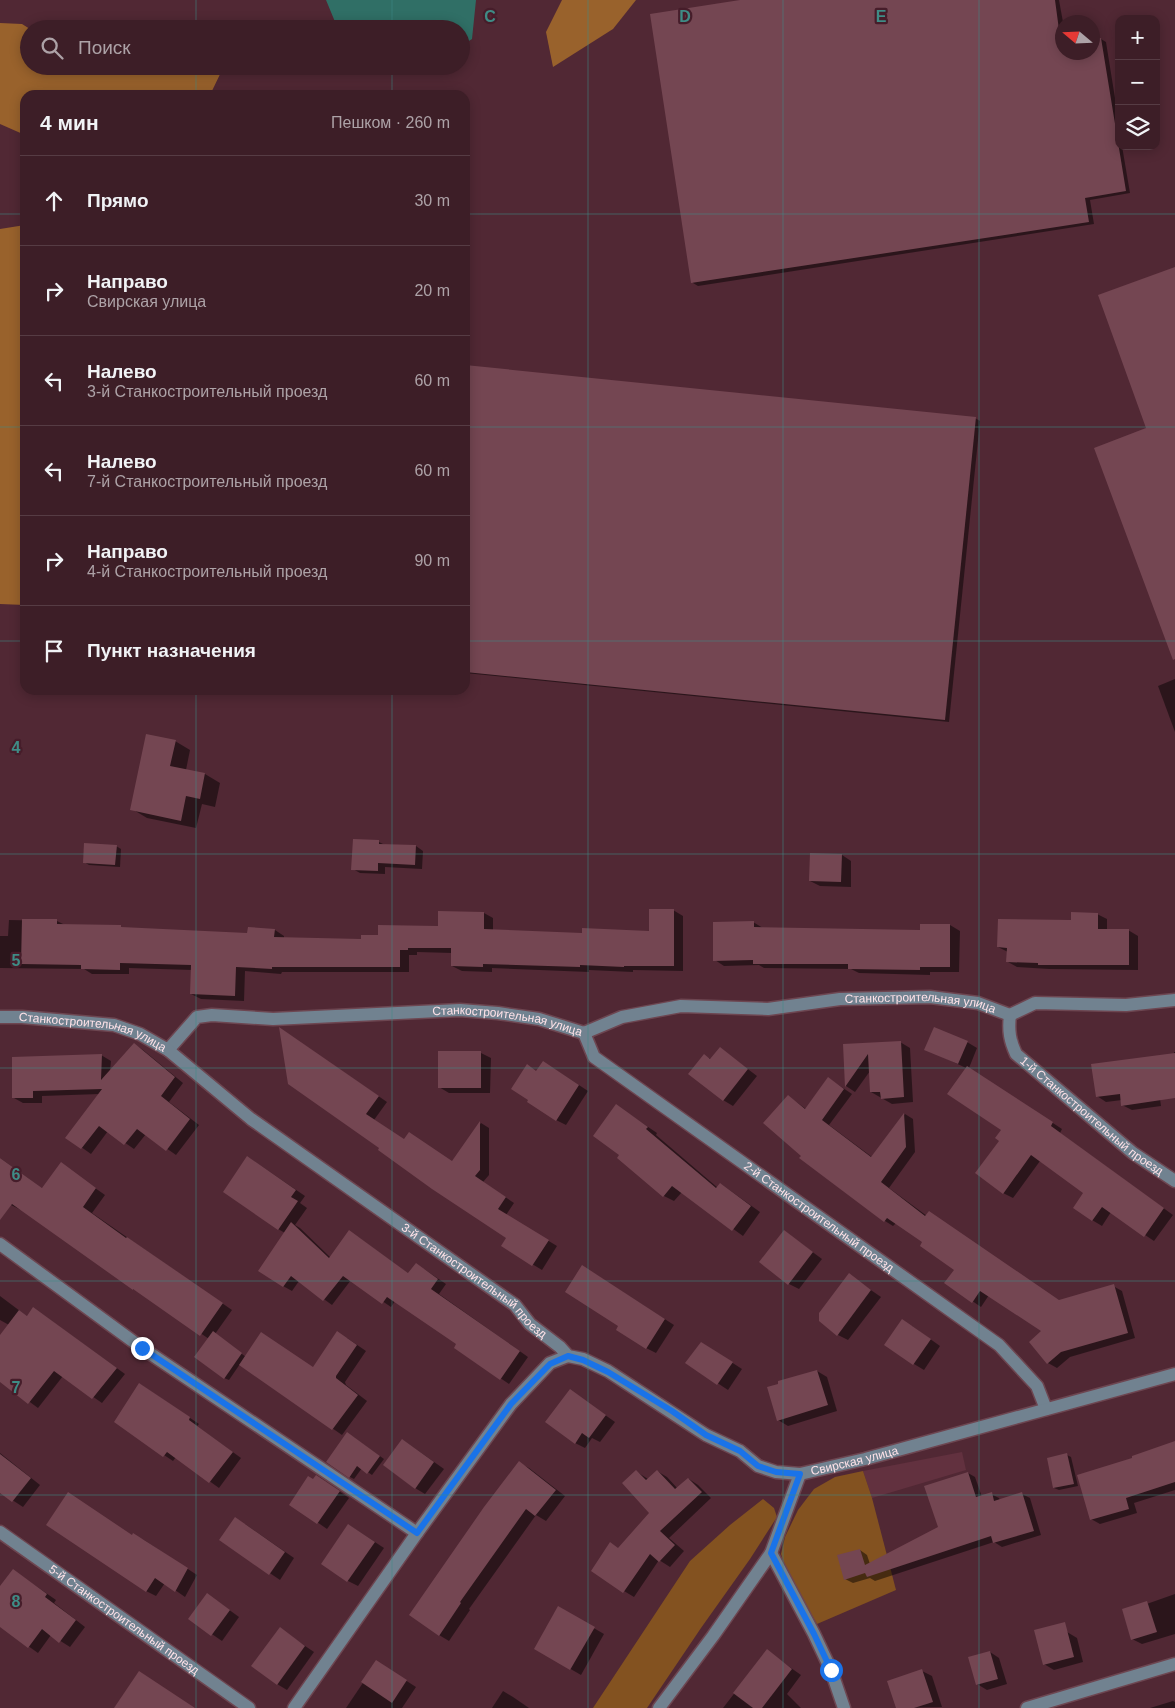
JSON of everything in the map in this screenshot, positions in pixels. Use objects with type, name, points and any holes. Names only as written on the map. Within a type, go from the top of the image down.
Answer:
[{"type":"street","name":"Станкостроительная улица","points":[[0,1017],[22,1017],[114,1025],[140,1034],[168,1050],[197,1017],[212,1015],[273,1019],[460,1010],[539,1019],[584,1033],[622,1017],[682,1006],[768,1009],[840,999],[930,997],[978,1003],[1010,1016],[1035,1003],[1126,1005],[1175,1000]]},
{"type":"street","name":"1-й Станкостроительный проезд","points":[[1010,1016],[1008,1029],[1010,1042],[1016,1054],[1133,1153],[1175,1181]]},
{"type":"street","name":"2-й Станкостроительный проезд","points":[[584,1033],[594,1057],[999,1345],[1037,1386],[1046,1409]]},
{"type":"street","name":"3-й Станкостроительный проезд","points":[[168,1050],[251,1119],[515,1305],[530,1324],[560,1347],[568,1356],[583,1360],[608,1372],[672,1411],[706,1435],[740,1451],[758,1466],[776,1472],[800,1474]]},
{"type":"street","points":[[0,1244],[142,1348],[417,1533]]},
{"type":"street","points":[[294,1708],[417,1533],[511,1404],[550,1364],[568,1356]]},
{"type":"street","name":"Свирская улица","points":[[659,1708],[714,1636],[771,1553],[800,1474],[865,1459],[1175,1374]]},
{"type":"street","name":"5-й Станкостроительный проезд","points":[[0,1532],[249,1708]]},
{"type":"street","points":[[771,1553],[823,1652],[844,1708]]},
{"type":"street","points":[[1026,1708],[1175,1664]]},
{"type":"shaded area","points":[[326,0],[476,0],[472,39],[470,40],[470,20],[334,20]]},
{"type":"shaded area","points":[[562,0],[636,0],[613,29],[553,67],[546,32]]},
{"type":"shaded area","points":[[0,23],[20,24],[20,75],[220,75],[212,90],[20,90],[20,133],[0,124]]},
{"type":"shaded area","points":[[20,226],[20,605],[0,604],[0,229]]},
{"type":"shaded area","points":[[962,1452],[966,1470],[872,1498],[863,1471]]},
{"type":"shaded area","points":[[863,1471],[896,1590],[817,1624],[787,1573],[781,1554],[785,1537],[798,1510],[814,1489],[835,1477]]},
{"type":"shaded area","points":[[763,1499],[774,1508],[777,1517],[647,1708],[593,1708],[690,1561],[730,1525]]},
{"type":"building","points":[[740,0],[1055,0],[1057,15],[1055,15],[1055,60],[1100,60],[1101,38],[1115,124],[1115,150],[1119,150],[1126,191],[1085,198],[1089,222],[691,283],[650,14]]},
{"type":"building","points":[[1175,267],[1175,659],[1173,660],[1094,448],[1146,428],[1098,295]]},
{"type":"building","points":[[470,366],[976,417],[945,720],[470,672]]},
{"type":"building","points":[[146,734],[176,740],[170,766],[205,773],[200,799],[186,796],[181,821],[130,810]]},
{"type":"building","points":[[353,839],[379,840],[379,844],[416,845],[415,865],[378,863],[378,871],[351,870]]},
{"type":"building","points":[[84,843],[117,845],[115,865],[83,863]]},
{"type":"building","points":[[810,853],[842,854],[841,882],[809,881]]},
{"type":"building","points":[[649,909],[674,909],[674,966],[624,967],[580,965],[580,967],[483,964],[483,967],[451,966],[451,948],[408,948],[408,950],[400,950],[400,967],[272,967],[272,969],[236,967],[235,996],[190,994],[191,965],[120,963],[120,970],[81,969],[81,965],[21,964],[22,919],[57,919],[57,924],[121,925],[121,927],[247,933],[248,927],[275,929],[274,937],[361,939],[361,935],[378,935],[378,925],[438,926],[438,911],[484,912],[484,929],[582,933],[582,928],[649,931]]},
{"type":"building","points":[[1071,912],[1098,913],[1098,929],[1129,929],[1129,965],[1038,965],[1038,963],[1006,962],[1007,948],[997,947],[998,919],[1071,920]]},
{"type":"building","points":[[754,921],[754,927],[920,930],[920,924],[950,924],[950,967],[920,967],[920,970],[848,969],[848,964],[753,964],[753,960],[713,961],[713,922]]},
{"type":"building","points":[[279,1027],[379,1096],[366,1114],[404,1139],[409,1132],[452,1161],[480,1121],[480,1170],[475,1176],[506,1197],[498,1209],[549,1240],[532,1266],[501,1246],[506,1238],[432,1189],[378,1150],[379,1148],[288,1084]]},
{"type":"building","points":[[934,1027],[968,1041],[958,1064],[924,1050]]},
{"type":"building","points":[[901,1041],[904,1097],[881,1099],[880,1092],[870,1092],[868,1054],[845,1087],[843,1044]]},
{"type":"building","points":[[134,1043],[175,1077],[161,1096],[190,1119],[166,1151],[137,1129],[124,1145],[99,1126],[81,1149],[65,1138],[102,1089],[33,1091],[33,1098],[12,1098],[12,1057],[102,1054],[101,1080]]},
{"type":"building","points":[[720,1047],[748,1069],[723,1101],[688,1074],[704,1054],[710,1059]]},
{"type":"building","points":[[438,1051],[481,1051],[481,1088],[438,1088]]},
{"type":"building","points":[[1175,1053],[1175,1098],[1121,1106],[1120,1094],[1096,1097],[1091,1064]]},
{"type":"building","points":[[543,1061],[579,1085],[556,1121],[511,1089],[527,1064],[536,1071]]},
{"type":"building","points":[[967,1066],[1053,1122],[1051,1126],[1164,1208],[1144,1237],[1102,1207],[1092,1221],[1073,1208],[1083,1193],[1031,1155],[1003,1194],[975,1173],[999,1141],[995,1138],[1001,1130],[947,1094]]},
{"type":"building","points":[[828,1077],[844,1089],[822,1120],[871,1157],[904,1113],[906,1147],[881,1182],[925,1216],[929,1211],[1059,1300],[1114,1284],[1128,1333],[1061,1352],[1047,1364],[1029,1342],[1041,1331],[980,1291],[972,1303],[944,1283],[954,1270],[920,1246],[922,1242],[887,1218],[884,1222],[799,1158],[801,1156],[763,1123],[788,1095],[805,1109]]},
{"type":"building","points":[[616,1104],[648,1127],[646,1129],[716,1188],[720,1183],[751,1206],[732,1231],[672,1186],[663,1197],[617,1158],[619,1155],[593,1136]]},
{"type":"building","points":[[247,1156],[296,1190],[291,1197],[298,1201],[278,1230],[223,1192]]},
{"type":"building","points":[[0,1158],[42,1188],[61,1162],[96,1188],[83,1207],[223,1303],[200,1336],[12,1204],[0,1220]]},
{"type":"building","points":[[291,1222],[329,1258],[349,1230],[408,1273],[416,1263],[438,1279],[431,1289],[520,1351],[500,1380],[454,1348],[456,1344],[387,1297],[382,1304],[343,1276],[323,1301],[291,1276],[283,1287],[258,1271]]},
{"type":"building","points":[[784,1230],[813,1252],[788,1285],[759,1262]]},
{"type":"building","points":[[582,1265],[665,1319],[646,1349],[616,1330],[618,1326],[565,1292]]},
{"type":"building","points":[[849,1273],[871,1290],[837,1336],[819,1321],[819,1313]]},
{"type":"building","points":[[33,1307],[117,1368],[92,1399],[54,1371],[28,1404],[0,1382],[0,1335],[19,1310],[27,1316]]},
{"type":"building","points":[[902,1319],[931,1339],[913,1365],[884,1345]]},
{"type":"building","points":[[213,1331],[242,1353],[224,1379],[194,1357]]},
{"type":"building","points":[[337,1331],[357,1345],[336,1378],[358,1395],[332,1430],[239,1365],[261,1332],[313,1367]]},
{"type":"building","points":[[701,1342],[733,1362],[717,1385],[685,1363]]},
{"type":"building","points":[[817,1370],[828,1405],[777,1421],[767,1387],[778,1384],[778,1381]]},
{"type":"building","points":[[139,1383],[190,1417],[189,1420],[233,1452],[209,1483],[167,1452],[163,1457],[114,1422]]},
{"type":"building","points":[[570,1389],[606,1415],[589,1438],[582,1433],[575,1444],[545,1422]]},
{"type":"building","points":[[347,1432],[380,1456],[367,1474],[357,1466],[349,1478],[326,1462]]},
{"type":"building","points":[[402,1439],[434,1462],[415,1489],[383,1465]]},
{"type":"building","points":[[1175,1441],[1175,1482],[1126,1498],[1129,1509],[1090,1520],[1077,1475],[1132,1458],[1132,1456]]},
{"type":"building","points":[[1067,1453],[1074,1484],[1053,1488],[1047,1458]]},
{"type":"building","points":[[0,1454],[31,1478],[12,1502],[0,1493]]},
{"type":"building","points":[[519,1461],[556,1490],[535,1516],[526,1509],[460,1602],[439,1636],[409,1615],[484,1507]]},
{"type":"building","points":[[636,1470],[646,1480],[657,1470],[675,1489],[688,1478],[702,1492],[660,1531],[675,1545],[659,1562],[650,1554],[623,1593],[591,1571],[610,1542],[618,1548],[649,1513],[622,1483]]},
{"type":"building","points":[[968,1472],[976,1497],[992,1492],[994,1501],[1022,1492],[1034,1531],[993,1543],[991,1536],[867,1577],[865,1573],[844,1580],[837,1555],[860,1549],[865,1565],[938,1527],[924,1486]]},
{"type":"building","points":[[316,1475],[340,1491],[317,1524],[289,1505],[308,1476],[313,1479]]},
{"type":"building","points":[[68,1492],[132,1535],[133,1533],[188,1568],[175,1592],[155,1578],[146,1592],[46,1525]]},
{"type":"building","points":[[235,1517],[285,1552],[269,1575],[219,1540]]},
{"type":"building","points":[[348,1524],[375,1542],[347,1582],[321,1564]]},
{"type":"building","points":[[13,1569],[47,1594],[45,1597],[76,1620],[59,1643],[42,1629],[28,1648],[0,1627],[0,1586]]},
{"type":"building","points":[[207,1593],[230,1610],[211,1636],[188,1619]]},
{"type":"building","points":[[1147,1601],[1157,1632],[1131,1640],[1122,1609]]},
{"type":"building","points":[[558,1606],[595,1627],[570,1670],[534,1649]]},
{"type":"building","points":[[1065,1622],[1074,1657],[1043,1665],[1034,1630]]},
{"type":"building","points":[[280,1627],[305,1646],[277,1685],[251,1666]]},
{"type":"building","points":[[767,1649],[792,1669],[762,1708],[753,1708],[733,1693]]},
{"type":"building","points":[[990,1651],[998,1679],[976,1685],[968,1657]]},
{"type":"building","points":[[376,1660],[407,1680],[392,1703],[361,1682]]},
{"type":"building","points":[[922,1669],[933,1702],[914,1708],[896,1708],[887,1681]]},
{"type":"building","points":[[139,1671],[195,1708],[114,1708]]},
{"type":"route","points":[[142,1348],[396,1517],[417,1533],[511,1404],[533,1380],[550,1364],[568,1356],[583,1360],[608,1372],[672,1411],[706,1435],[740,1451],[758,1466],[776,1472],[800,1474],[771,1553],[831,1670]]}]
